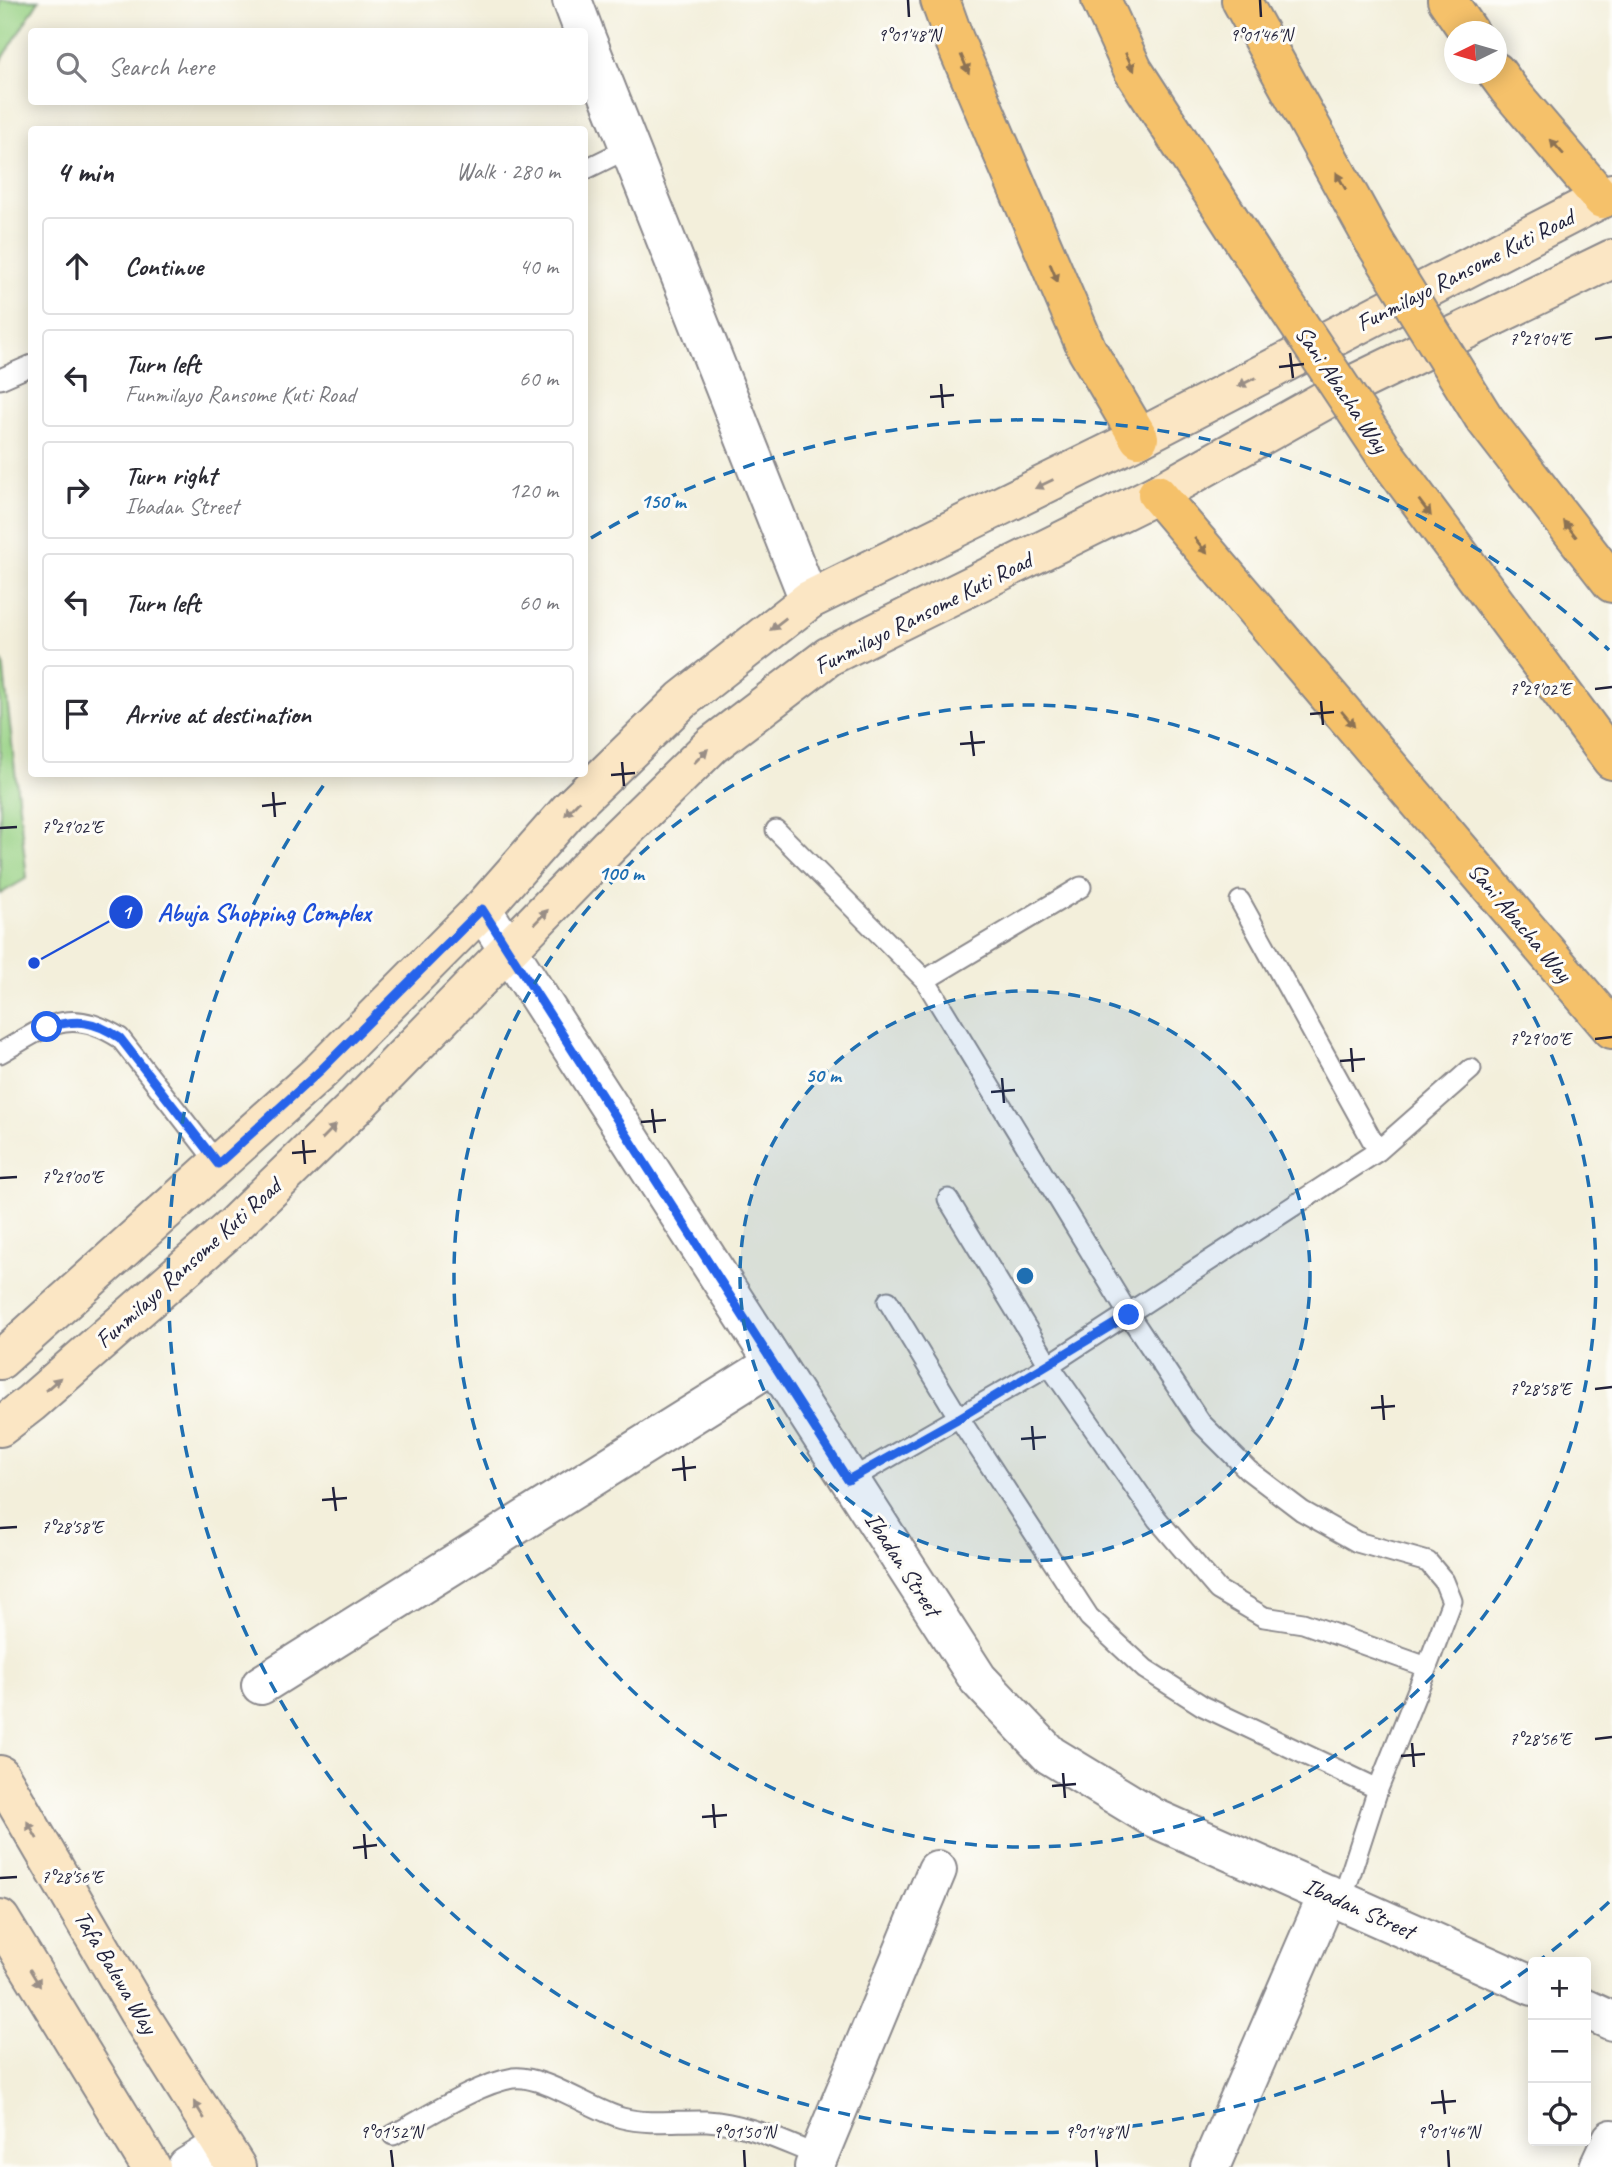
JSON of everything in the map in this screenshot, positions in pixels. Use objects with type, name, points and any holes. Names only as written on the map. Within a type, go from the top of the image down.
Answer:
[{"type":"main road","points":[[940,0],[954,39],[1087,350],[1139,438]]},
{"type":"main road","name":"Sani Abacha Way","points":[[1101,0],[1133,70],[1384,453],[1612,760]]},
{"type":"main road","points":[[1241,0],[1374,241],[1484,418],[1612,583]]},
{"type":"main road","points":[[1447,0],[1461,21]]},
{"type":"main road","points":[[1504,84],[1607,196]]},
{"type":"main road","name":"Sani Abacha Way","points":[[1157,494],[1612,1029]]},
{"type":"street","points":[[572,0],[582,28]]},
{"type":"street","points":[[588,42],[808,600]]},
{"type":"street","name":"Funmilayo Ransome Kuti Road","points":[[0,1360],[321,1070],[482,909],[571,808],[682,700],[808,600],[1139,438],[1607,196]]},
{"type":"street","name":"Funmilayo Ransome Kuti Road","points":[[0,1427],[233,1226],[712,745],[829,656],[1157,494],[1350,386],[1612,258]]},
{"type":"street","name":"Ibadan Street","points":[[482,909],[978,1679],[1050,1755],[1152,1817],[1528,1984]]},
{"type":"street","points":[[261,1685],[773,1364]]},
{"type":"street","name":"Tafa Balewa Way","points":[[0,1775],[136,2010],[229,2156]]},
{"type":"street","points":[[826,2163],[937,1870]]},
{"type":"street","points":[[1210,2167],[1335,1897]]},
{"type":"street","points":[[0,1919],[151,2167]]},
{"type":"street","points":[[1591,2011],[1612,2021]]},
{"type":"street","points":[[1599,2167],[1612,2139]]},
{"type":"street","points":[[187,2167],[229,2156]]},
{"type":"lane","points":[[588,168],[629,148]]},
{"type":"lane","points":[[0,379],[28,367]]},
{"type":"lane","points":[[776,830],[925,980],[1129,1315],[1201,1423],[1248,1470],[1302,1511],[1357,1542],[1428,1562],[1444,1581],[1452,1601],[1335,1897]]},
{"type":"lane","points":[[925,980],[1082,887]]},
{"type":"lane","points":[[1240,901],[1378,1151]]},
{"type":"lane","points":[[0,1054],[47,1027],[72,1020],[101,1026],[120,1038],[218,1164]]},
{"type":"lane","points":[[848,1480],[1049,1365],[1378,1151],[1471,1069]]},
{"type":"lane","points":[[948,1199],[1049,1365],[1157,1519],[1218,1590],[1265,1617],[1303,1623],[1427,1667]]},
{"type":"lane","points":[[888,1301],[959,1418],[1089,1617],[1145,1669],[1203,1706],[1378,1789]]},
{"type":"lane","points":[[393,2135],[492,2083],[516,2078],[539,2082],[624,2119],[662,2122],[709,2121],[747,2128],[826,2163]]},
{"type":"green space","points":[[0,0],[39,0],[0,63]]},
{"type":"green space","points":[[0,659],[3,662],[27,878],[0,894]]},
{"type":"place","name":"Abuja Shopping Complex","points":[[34,963]]},
{"type":"route","points":[[47,1027],[72,1020],[101,1026],[120,1038],[218,1164],[321,1070],[482,909],[848,1480],[959,1418],[1129,1315]]}]
